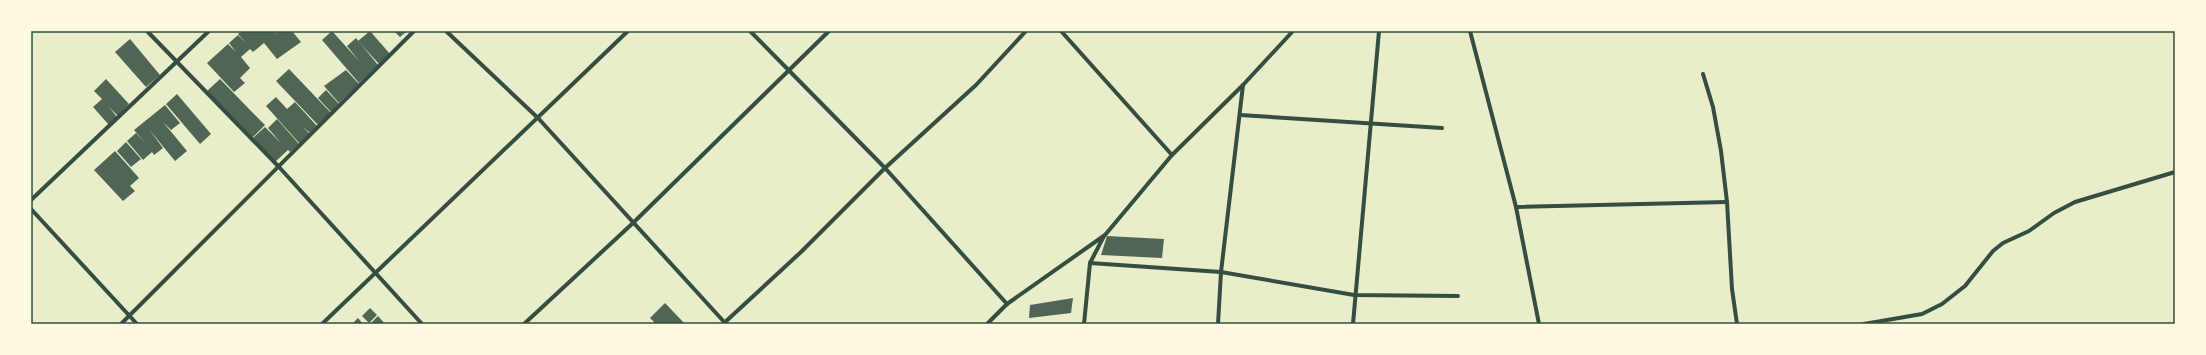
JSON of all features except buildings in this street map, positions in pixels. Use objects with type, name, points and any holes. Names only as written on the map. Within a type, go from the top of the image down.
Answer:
[{"type":"street","points":[[147,31],[278,167],[422,324]]},
{"type":"street","points":[[31,200],[209,31]]},
{"type":"street","points":[[121,324],[414,31]]},
{"type":"street","points":[[446,31],[538,118],[725,323],[801,252],[885,168],[976,85],[1026,31]]},
{"type":"street","points":[[322,324],[628,31]]},
{"type":"street","points":[[750,31],[885,168],[1007,304]]},
{"type":"street","points":[[524,324],[633,223],[829,31]]},
{"type":"street","points":[[1061,31],[1172,154]]},
{"type":"street","points":[[1084,324],[1090,263],[1105,235],[1172,154],[1243,85],[1293,31]]},
{"type":"street","points":[[1353,324],[1354,295],[1379,31]]},
{"type":"street","points":[[1470,31],[1516,207],[1540,324]]},
{"type":"street","points":[[1703,74],[1713,107],[1727,202],[1732,289],[1737,324]]},
{"type":"street","points":[[1218,324],[1222,272],[1243,85]]},
{"type":"street","points":[[1240,115],[1371,122],[1442,128]]},
{"type":"street","points":[[1864,324],[1922,314],[1942,304],[1965,286],[1994,250],[2003,243],[2029,231],[2054,213],[2075,202],[2175,172]]},
{"type":"street","points":[[1516,207],[1727,202]]},
{"type":"street","points":[[31,208],[137,324]]},
{"type":"street","points":[[987,324],[1007,304],[1105,235]]},
{"type":"street","points":[[1090,263],[1222,272],[1354,295],[1458,296]]}]
